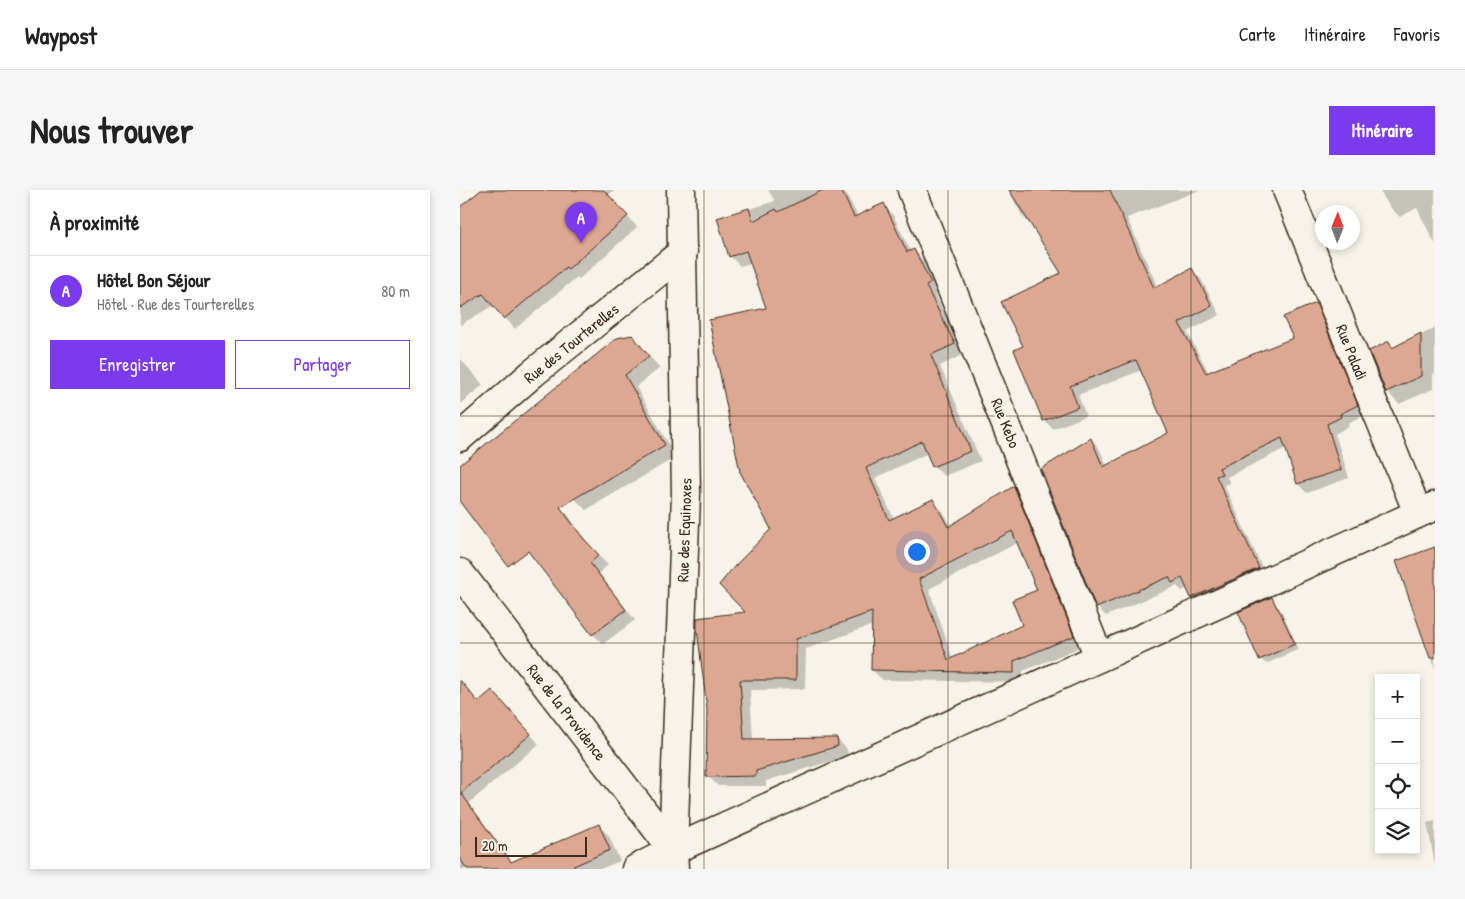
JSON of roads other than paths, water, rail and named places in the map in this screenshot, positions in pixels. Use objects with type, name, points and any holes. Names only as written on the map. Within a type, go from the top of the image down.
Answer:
[{"type":"street","name":"Rue des Equinoxes","points":[[674,860],[686,494],[682,190]]},
{"type":"street","name":"Rue Kebo","points":[[912,190],[1099,657]]},
{"type":"street","name":"Rue Paladi","points":[[1287,190],[1427,510]]},
{"type":"street","name":"Rue des Tourterelles","points":[[460,437],[532,374],[683,252]]},
{"type":"street","points":[[636,869],[674,860],[1099,657],[1427,510]]},
{"type":"street","name":"Rue de la Providence","points":[[460,573],[674,860]]},
{"type":"place","name":"Hôtel Bon Séjour","points":[[581,243]]}]
